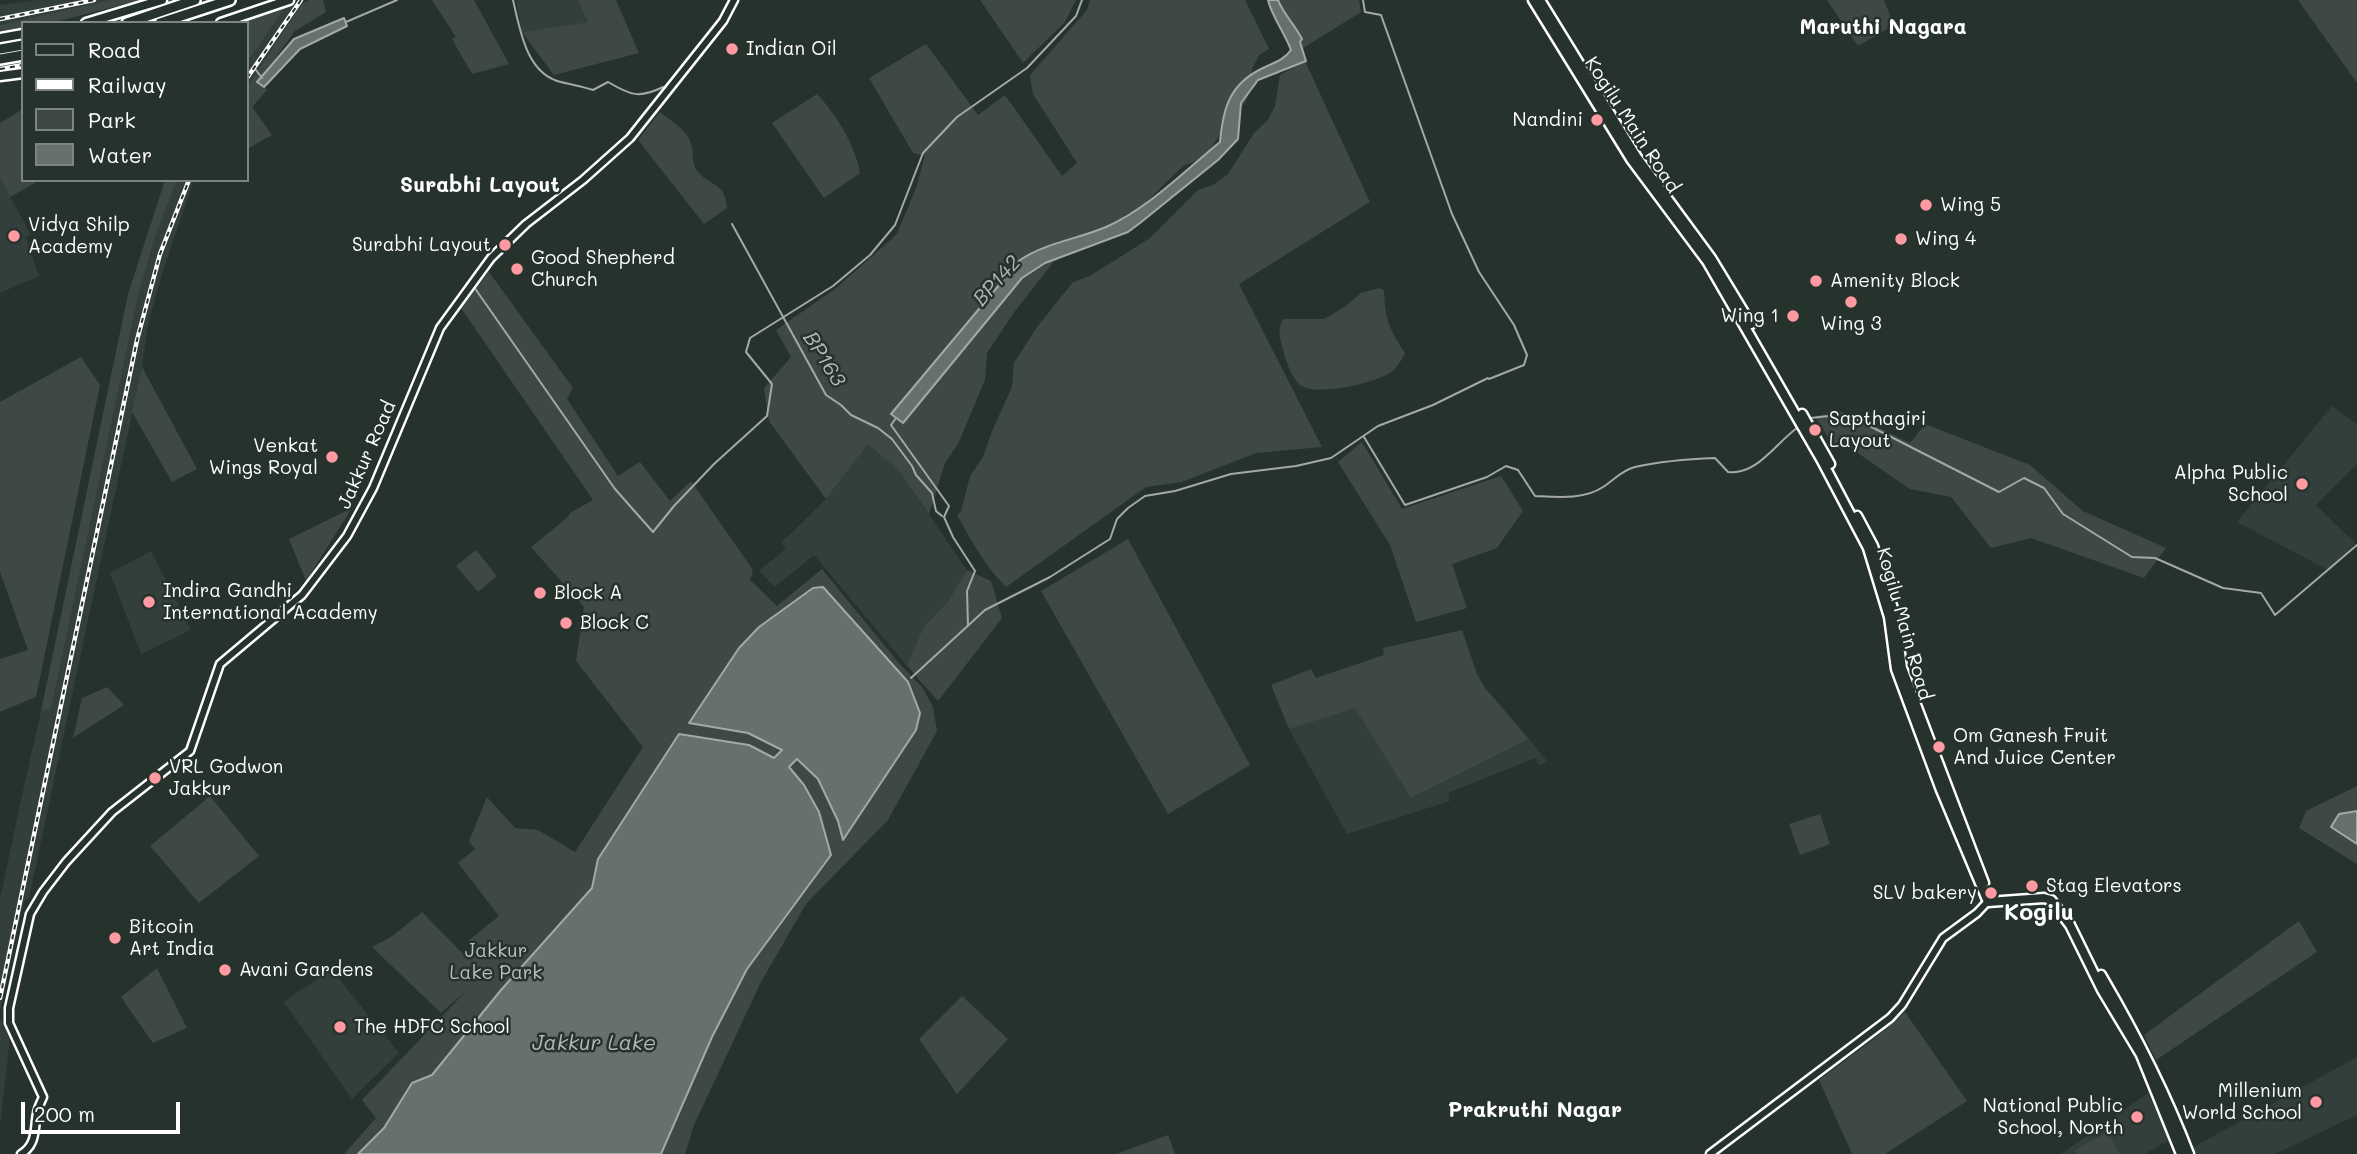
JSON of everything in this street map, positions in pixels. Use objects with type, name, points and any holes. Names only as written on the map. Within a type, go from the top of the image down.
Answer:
[{"type":"highway","points":[[133,21],[195,0]]},
{"type":"highway","points":[[178,19],[230,0]]},
{"type":"highway","points":[[0,49],[21,46]]},
{"type":"highway","points":[[0,59],[21,55]]},
{"type":"main road","points":[[93,21],[162,0]]},
{"type":"main road","points":[[227,21],[289,0]]},
{"type":"main road","name":"Kogilu Main Road","points":[[1534,0],[1631,159],[1733,300]]},
{"type":"main road","name":"Kogilu Main Road","points":[[1540,0],[1636,156],[1712,258],[1868,548],[1889,617],[1896,669],[1941,790],[1972,855],[1989,900]]},
{"type":"main road","points":[[0,38],[21,34]]},
{"type":"main road","points":[[0,76],[21,72]]},
{"type":"main road","points":[[1989,900],[2026,895],[2050,897],[2064,911],[2132,1027],[2159,1080],[2189,1154]]},
{"type":"main road","points":[[1989,900],[2044,898],[2051,900],[2059,908],[2102,990],[2141,1055],[2181,1154]]},
{"type":"street","name":"Jakkur Road","points":[[21,1154],[26,1152],[36,1135],[37,1112],[43,1097],[9,1023],[9,1008],[30,914],[43,892],[66,862],[112,813],[190,751],[220,664],[302,595],[347,536],[373,488],[440,328],[491,258],[526,224],[583,180],[630,138],[723,21],[734,0]]},
{"type":"street","points":[[1710,1154],[1890,1018],[1902,1005],[1942,938],[1989,900]]},
{"type":"shaded area","points":[[38,0],[109,0],[0,25],[0,5]]},
{"type":"shaded area","points":[[516,0],[578,0],[588,22],[522,32]]},
{"type":"shaded area","points":[[302,3],[248,85],[248,61],[285,8]]},
{"type":"shaded area","name":"Vidya Shilp Academy","points":[[0,178],[31,235],[26,237],[39,276],[0,293]]},
{"type":"shaded area","points":[[176,182],[193,182],[148,324],[142,367],[29,898],[24,901],[0,1011],[0,899],[41,711],[51,708],[138,297],[154,240]]},
{"type":"shaded area","name":"Alpha Public School","points":[[2332,406],[2357,424],[2357,464],[2316,505],[2355,543],[2330,571],[2237,522]]},
{"type":"shaded area","points":[[868,444],[899,471],[967,570],[949,600],[923,628],[907,666],[814,555],[775,587],[759,571],[786,549],[781,543],[826,499]]},
{"type":"shaded area","name":"Indira Gandhi International Academy","points":[[151,551],[191,630],[141,654],[110,573]]},
{"type":"shaded area","points":[[1355,707],[1411,798],[1529,739],[1548,762],[1539,765],[1535,758],[1448,793],[1450,801],[1347,834],[1289,729]]},
{"type":"shaded area","name":"The HDFC School","points":[[331,969],[399,1053],[352,1099],[284,1002]]},
{"type":"shaded area","points":[[0,1018],[10,1039],[0,1125]]},
{"type":"shaded area","name":"Millenium World School","points":[[2357,1057],[2357,1115],[2275,1154],[2195,1154],[2192,1148]]},
{"type":"shaded area","name":"National Public School, North","points":[[2148,1093],[2169,1140],[2145,1154],[2061,1154]]},
{"type":"green space","points":[[109,0],[142,0],[59,21],[21,21],[21,28],[0,31],[0,25]]},
{"type":"green space","points":[[323,0],[326,12],[295,31],[258,82],[267,90],[252,107],[272,135],[248,148],[248,85],[302,3]]},
{"type":"green space","points":[[432,0],[474,0],[509,64],[472,74],[452,39],[456,37]]},
{"type":"green space","points":[[578,0],[616,0],[639,53],[554,75],[522,32],[588,22]]},
{"type":"green space","points":[[980,0],[1076,0],[1065,22],[1023,63]]},
{"type":"green space","points":[[1090,0],[1245,0],[1269,49],[1259,55],[1252,69],[1245,103],[1232,116],[1207,154],[1200,160],[1183,166],[1132,216],[1056,259],[1015,311],[987,353],[985,380],[958,444],[945,463],[929,514],[899,471],[868,444],[826,499],[769,421],[764,388],[791,357],[776,330],[835,289],[897,234],[916,188],[925,156],[913,153],[869,78],[926,44],[978,115],[1005,95],[1062,176],[1077,163],[1033,94],[1030,75],[1087,10]]},
{"type":"green space","points":[[1276,0],[1359,0],[1361,12],[1300,50]]},
{"type":"green space","points":[[1827,0],[1884,0],[1894,25],[1858,46]]},
{"type":"green space","points":[[2298,0],[2357,0],[2357,83]]},
{"type":"green space","points":[[285,8],[248,61],[246,21]]},
{"type":"green space","points":[[1305,61],[1370,202],[1239,284],[1322,447],[1256,453],[1182,482],[1146,487],[1006,587],[985,561],[957,515],[961,511],[970,476],[983,457],[1012,387],[1014,363],[1037,327],[1073,282],[1090,276],[1150,238],[1198,190],[1213,185],[1228,174],[1254,133],[1268,120],[1275,106],[1280,75]]},
{"type":"green space","points":[[817,94],[844,131],[860,173],[824,198],[772,123]]},
{"type":"green space","points":[[21,110],[21,182],[36,182],[10,197],[0,178],[0,123]]},
{"type":"green space","points":[[660,112],[689,138],[697,171],[724,193],[727,208],[704,224],[638,140]]},
{"type":"green space","points":[[164,182],[176,182],[154,240],[138,297],[51,709],[41,711],[128,294]]},
{"type":"green space","name":"Jakkur Lake Park","points":[[489,272],[573,388],[567,399],[618,476],[640,462],[670,501],[691,481],[753,570],[750,580],[777,606],[822,569],[898,662],[922,687],[933,707],[937,731],[888,820],[806,904],[761,982],[694,1125],[685,1154],[661,1154],[712,1037],[747,969],[831,855],[816,808],[789,767],[797,759],[818,779],[838,821],[843,839],[813,588],[759,627],[738,648],[690,723],[748,733],[783,750],[774,758],[749,745],[610,839],[598,859],[592,888],[501,990],[432,1075],[412,1083],[384,1128],[358,1154],[344,1154],[376,1118],[362,1100],[468,989],[441,1013],[372,947],[391,937],[422,912],[467,958],[473,952],[468,941],[499,916],[458,863],[475,849],[469,841],[487,797],[515,828],[538,830],[575,852],[643,747],[576,661],[584,607],[531,547],[570,513],[593,500],[461,308]]},
{"type":"green space","points":[[1379,288],[1384,290],[1387,316],[1405,353],[1396,367],[1380,378],[1343,388],[1317,390],[1299,384],[1291,373],[1280,338],[1283,319],[1324,319],[1361,293]]},
{"type":"green space","points":[[81,357],[100,385],[36,697],[0,712],[0,659],[28,650],[0,572],[0,402]]},
{"type":"green space","points":[[142,367],[197,469],[172,482],[132,412]]},
{"type":"green space","points":[[1841,412],[1853,415],[1910,443],[1925,424],[2030,465],[2083,511],[2166,548],[2144,578],[2031,538],[1991,548],[1951,497],[1910,489],[1849,447],[1834,447],[1815,416]]},
{"type":"green space","points":[[1362,442],[1402,509],[1501,476],[1523,511],[1497,548],[1452,564],[1467,608],[1416,622],[1390,545],[1338,462]]},
{"type":"green space","points":[[352,508],[306,581],[289,539]]},
{"type":"green space","points":[[1128,539],[1250,765],[1168,814],[1041,591]]},
{"type":"green space","points":[[476,550],[497,576],[478,592],[456,566]]},
{"type":"green space","points":[[967,570],[991,581],[1002,618],[938,701],[907,666],[923,628],[949,600]]},
{"type":"green space","points":[[1462,630],[1477,674],[1485,688],[1529,739],[1411,798],[1355,708],[1289,729],[1271,685],[1311,669],[1316,678],[1384,655],[1383,648]]},
{"type":"green space","points":[[107,687],[124,705],[73,738],[82,698]]},
{"type":"green space","points":[[2357,786],[2357,811],[2340,814],[2332,827],[2357,844],[2357,864],[2299,828],[2306,811]]},
{"type":"green space","points":[[210,796],[259,856],[199,903],[150,846]]},
{"type":"green space","points":[[1820,814],[1830,844],[1800,855],[1789,824]]},
{"type":"green space","points":[[2299,921],[2317,952],[2156,1060],[2144,1035]]},
{"type":"green space","points":[[157,968],[187,1028],[153,1043],[121,997]]},
{"type":"green space","points":[[962,996],[1008,1039],[957,1094],[919,1039]]},
{"type":"green space","points":[[1905,1012],[1967,1101],[1885,1154],[1852,1154],[1819,1080]]},
{"type":"green space","points":[[2107,1132],[2120,1154],[2077,1154],[2075,1150]]},
{"type":"green space","points":[[1168,1135],[1175,1154],[1116,1154]]},
{"type":"water","points":[[1268,0],[1278,0],[1302,39],[1300,42],[1306,61],[1258,80],[1241,103],[1238,139],[1218,160],[1128,232],[1045,263],[1022,278],[903,423],[891,414],[1020,260],[1040,249],[1121,220],[1165,189],[1220,142],[1226,108],[1235,90],[1252,74],[1282,59],[1291,50]]},
{"type":"water","points":[[344,18],[347,26],[300,49],[264,87],[257,82],[294,39]]},
{"type":"water","name":"Jakkur Lake","points":[[823,587],[908,682],[920,713],[916,730],[843,840],[838,821],[818,779],[797,759],[789,767],[804,785],[819,812],[831,855],[747,969],[712,1037],[661,1154],[358,1154],[384,1128],[412,1083],[432,1075],[501,990],[592,888],[598,859],[679,734],[749,745],[774,758],[782,750],[748,733],[689,723],[739,648],[759,627],[813,588]]},
{"type":"water","points":[[2357,811],[2357,844],[2331,827],[2339,814]]},
{"type":"waterway","name":"BP163","points":[[346,22],[397,0]]},
{"type":"waterway","name":"BP163","points":[[513,0],[526,49],[540,70],[549,77],[593,90],[608,82],[635,94],[663,87]]},
{"type":"waterway","points":[[474,287],[615,489],[653,532],[714,464],[767,416],[772,384],[746,352],[750,338],[833,286],[870,255],[895,225],[923,153],[957,117],[1027,68],[1076,16],[1082,0]]},
{"type":"waterway","points":[[1363,0],[1365,12],[1381,15],[1452,214],[1479,272],[1514,325],[1527,355],[1524,365],[1489,379]]},
{"type":"waterway","name":"BP163","points":[[256,70],[262,78]]},
{"type":"waterway","name":"BP163","points":[[732,224],[826,395],[851,415],[878,428],[892,439],[916,475],[932,493],[936,511],[942,516]]},
{"type":"waterway","points":[[911,678],[985,610],[1050,577],[1110,539],[1117,519],[1145,496],[1175,491],[1231,474],[1296,466],[1331,458],[1378,426],[1433,405],[1488,378]]},
{"type":"waterway","points":[[1811,418],[1846,414],[1999,492],[2024,478],[2044,488],[2063,514],[2132,557],[2155,558],[2223,588],[2261,593],[2275,615],[2357,545]]},
{"type":"waterway","name":"BP163","points":[[896,418],[891,425],[949,506],[944,517],[953,537],[975,571],[967,591],[968,626]]},
{"type":"waterway","points":[[1364,437],[1405,505],[1487,477],[1506,466],[1518,470],[1535,496],[1552,497],[1587,494],[1603,487],[1630,468],[1665,462],[1715,458],[1728,472],[1738,472],[1757,464],[1797,428]]},
{"type":"railway","points":[[0,19],[94,0]]},
{"type":"railway","points":[[248,77],[301,0]]},
{"type":"railway","points":[[0,69],[21,65]]},
{"type":"railway","points":[[0,998],[137,340],[160,254],[188,182]]},
{"type":"place","name":"Indian Oil","points":[[732,49]]},
{"type":"place","name":"Nandini","points":[[1597,120]]},
{"type":"place","name":"Wing 5","points":[[1926,205]]},
{"type":"place","name":"Vidya Shilp Academy","points":[[14,236]]},
{"type":"place","name":"Wing 4","points":[[1901,239]]},
{"type":"place","name":"Surabhi Layout","points":[[505,245]]},
{"type":"place","name":"Good Shepherd Church","points":[[517,269]]},
{"type":"place","name":"Amenity Block","points":[[1816,281]]},
{"type":"place","name":"Wing 3","points":[[1851,302]]},
{"type":"place","name":"Wing 1","points":[[1793,316]]},
{"type":"place","name":"Sapthagiri Layout","points":[[1815,430]]},
{"type":"place","name":"Venkat Wings Royal","points":[[332,457]]},
{"type":"place","name":"Alpha Public School","points":[[2302,484]]},
{"type":"place","name":"Block A","points":[[540,593]]},
{"type":"place","name":"Indira Gandhi International Academy","points":[[149,602]]},
{"type":"place","name":"Block C","points":[[566,623]]},
{"type":"place","name":"Om Ganesh Fruit And Juice Center","points":[[1939,747]]},
{"type":"place","name":"VRL Godwon Jakkur","points":[[155,778]]},
{"type":"place","name":"Stag Elevators","points":[[2032,886]]},
{"type":"place","name":"SLV bakery","points":[[1991,893]]},
{"type":"place","name":"Bitcoin Art India","points":[[115,938]]},
{"type":"place","name":"Avani Gardens","points":[[225,970]]},
{"type":"place","name":"The HDFC School","points":[[340,1027]]},
{"type":"place","name":"Millenium World School","points":[[2316,1102]]},
{"type":"place","name":"National Public School, North","points":[[2137,1117]]},
{"type":"district","name":"Maruthi Nagara","points":[[1883,28]]},
{"type":"district","name":"Surabhi Layout","points":[[480,186]]},
{"type":"district","name":"Kogilu","points":[[2039,913]]},
{"type":"district","name":"Prakruthi Nagar","points":[[1535,1111]]},
{"type":"water label","name":"BP142","points":[[997,281]]}]
